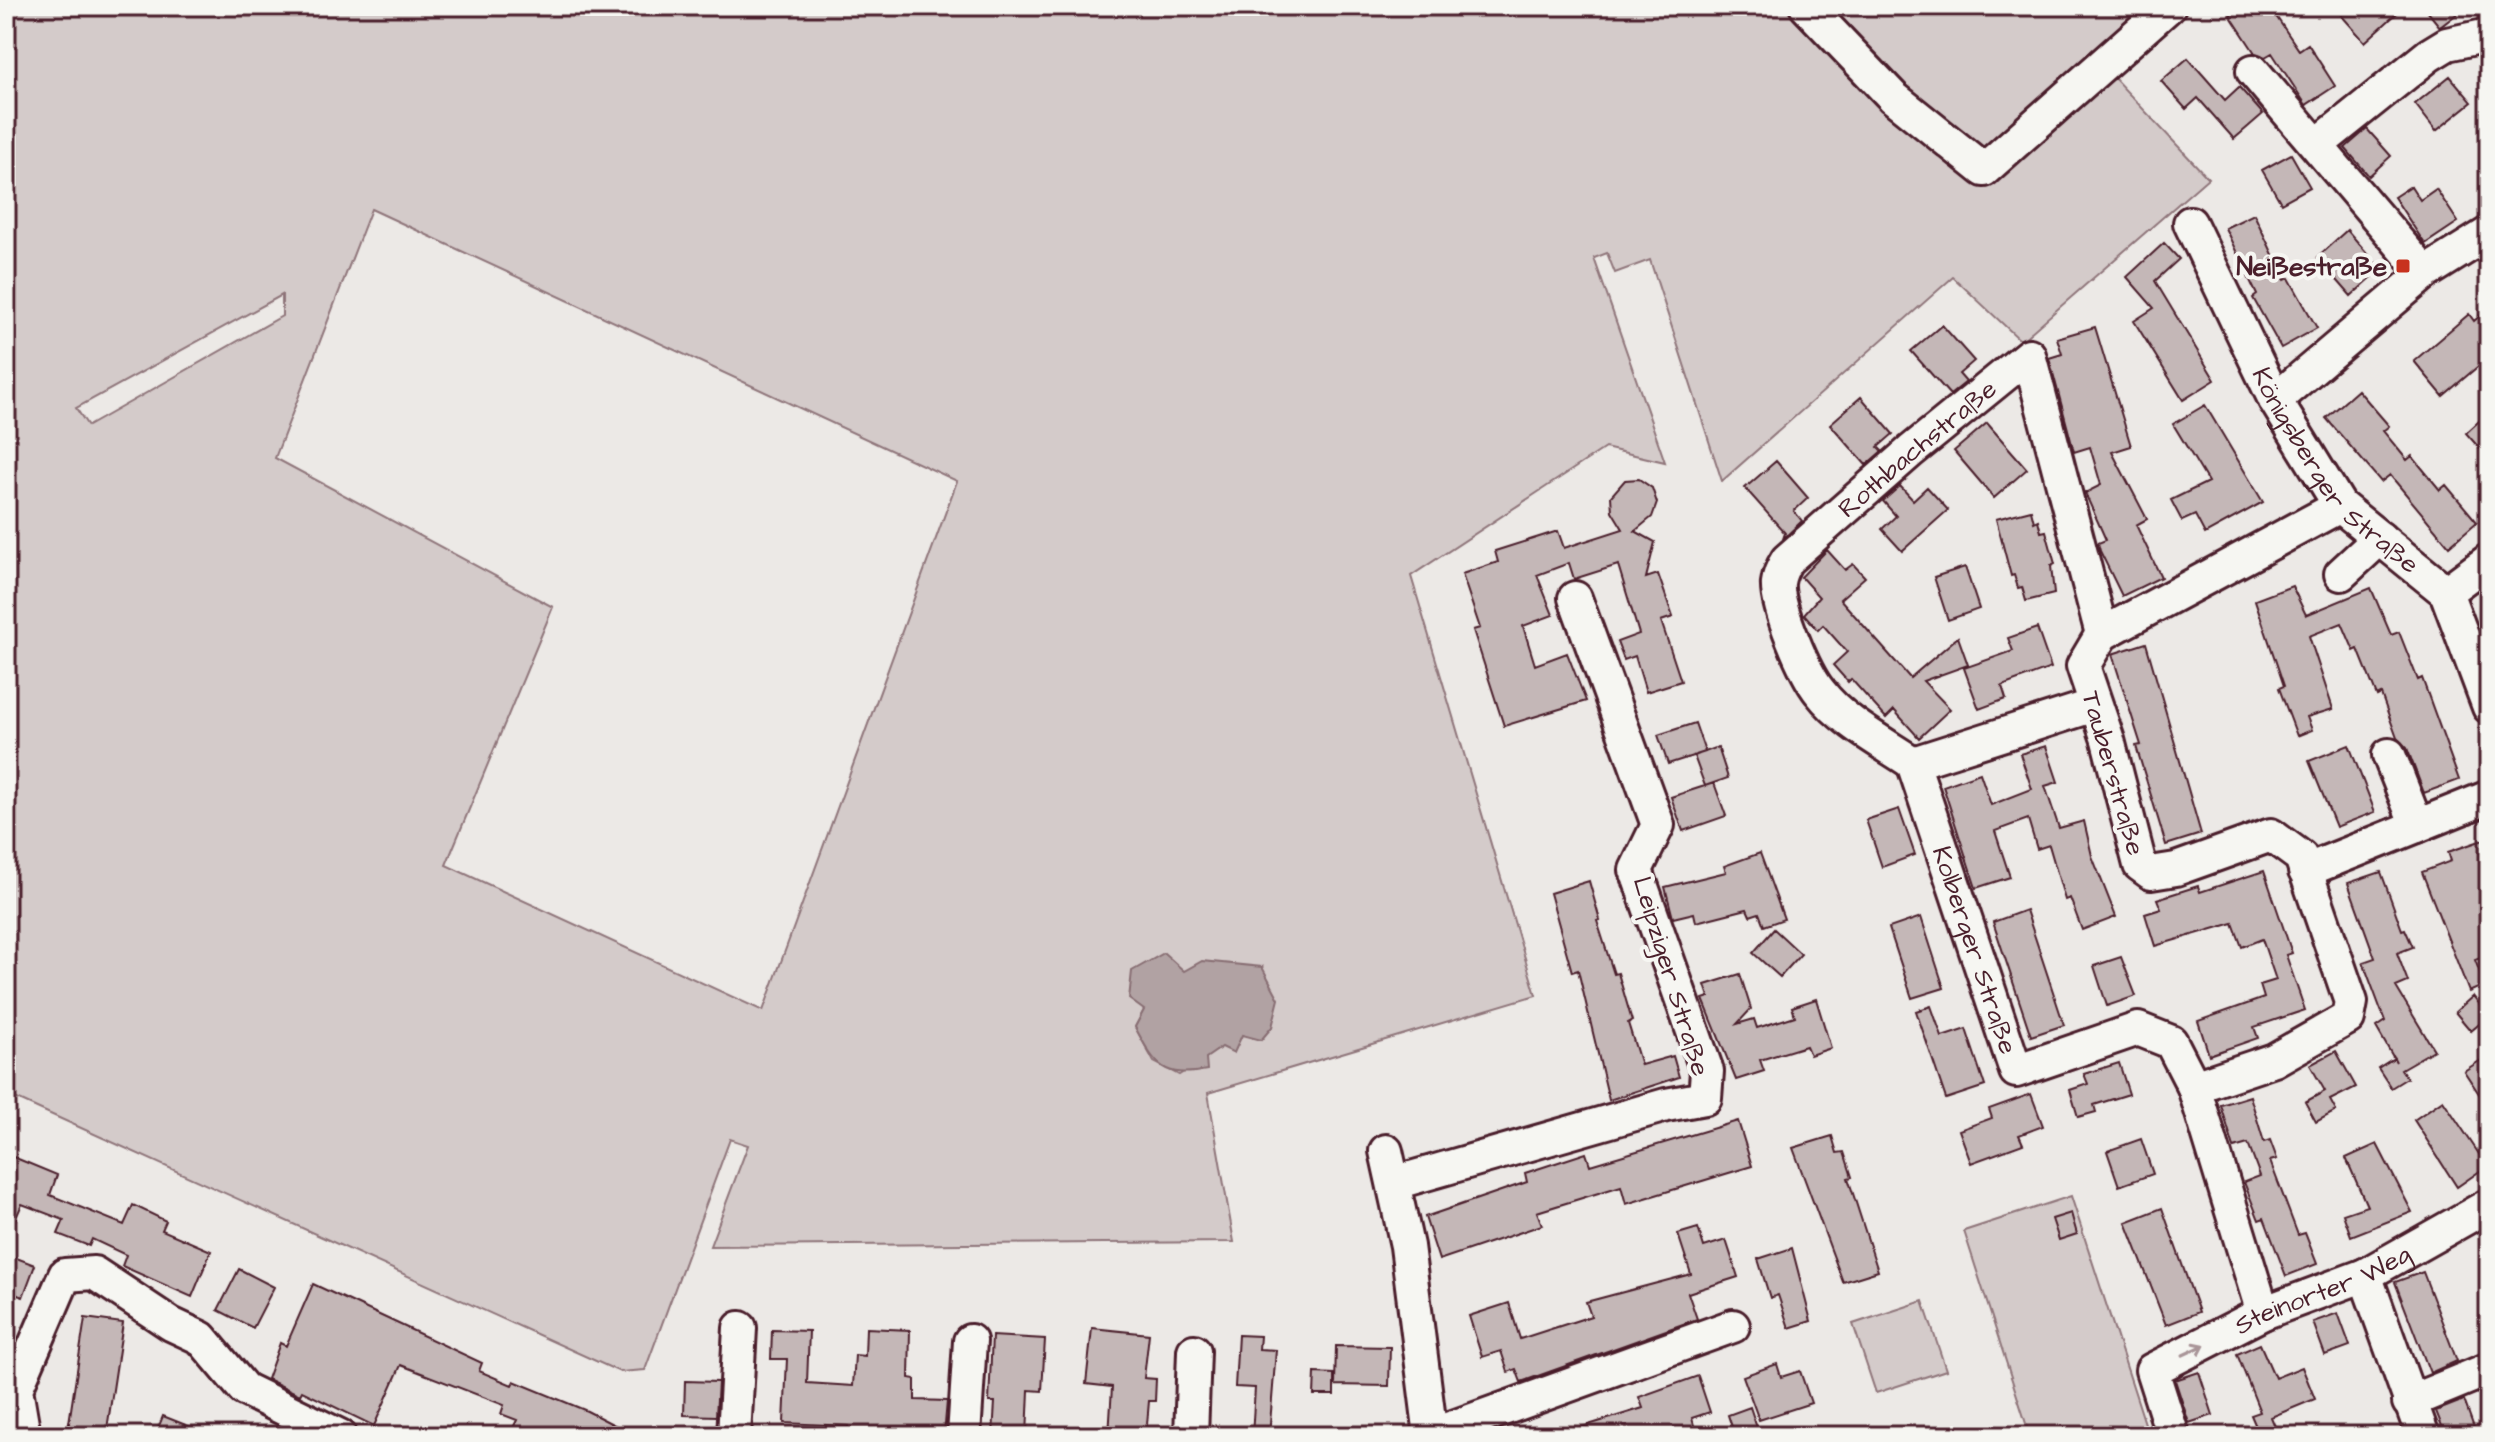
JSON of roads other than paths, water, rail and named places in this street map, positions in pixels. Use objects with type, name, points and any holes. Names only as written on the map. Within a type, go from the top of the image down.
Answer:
[{"type":"street","points":[[1806,6],[1893,97],[1984,170],[2169,6]]},
{"type":"street","points":[[2318,144],[2429,55],[2447,44],[2489,35]]},
{"type":"street","points":[[2253,71],[2425,273]]},
{"type":"street","name":"Königsberger Straße","points":[[2190,223],[2275,400],[2340,506],[2446,592],[2489,707]]},
{"type":"street","points":[[2275,400],[2425,273],[2489,233]]},
{"type":"street","name":"Rothbachstraße","points":[[1913,763],[1858,727],[1819,692],[1793,638],[1777,586],[1780,571],[1787,560],[1911,451],[2029,355],[2102,634]]},
{"type":"street","points":[[2102,634],[2340,506]]},
{"type":"street","points":[[2341,574],[2380,538]]},
{"type":"street","points":[[2446,592],[2489,560]]},
{"type":"street","name":"Leipziger Straße","points":[[1394,1183],[1666,1105],[1705,1098],[1707,1071],[1636,870],[1658,825],[1575,598]]},
{"type":"street","name":"Tauberstraße","points":[[2102,634],[2083,666],[2140,865],[2151,873],[2176,869],[2271,835],[2301,857],[2351,1002],[2348,1018],[2274,1060],[2194,1087]]},
{"type":"street","points":[[1913,763],[2095,705]]},
{"type":"street","points":[[2389,755],[2417,826]]},
{"type":"street","name":"Kolberger Straße","points":[[1913,763],[2016,1071],[2138,1029],[2171,1042],[2194,1087],[2263,1313]]},
{"type":"street","points":[[2305,871],[2489,797]]},
{"type":"street","points":[[1386,1151],[1407,1246],[1431,1435],[1733,1326]]},
{"type":"street","name":"Steinorter Weg","points":[[2173,1436],[2152,1370],[2236,1330],[2263,1313],[2365,1275],[2489,1205]]},
{"type":"street","points":[[24,1436],[16,1389],[65,1275],[94,1273],[171,1324],[201,1338],[244,1389],[340,1436]]},
{"type":"street","points":[[2365,1275],[2423,1436]]},
{"type":"street","points":[[734,1436],[740,1328]]},
{"type":"street","points":[[964,1436],[970,1341]]},
{"type":"street","points":[[1191,1436],[1194,1351]]},
{"type":"street","points":[[2409,1402],[2489,1369]]},
{"type":"place","name":"Neißestraße","points":[[2403,266]]}]
